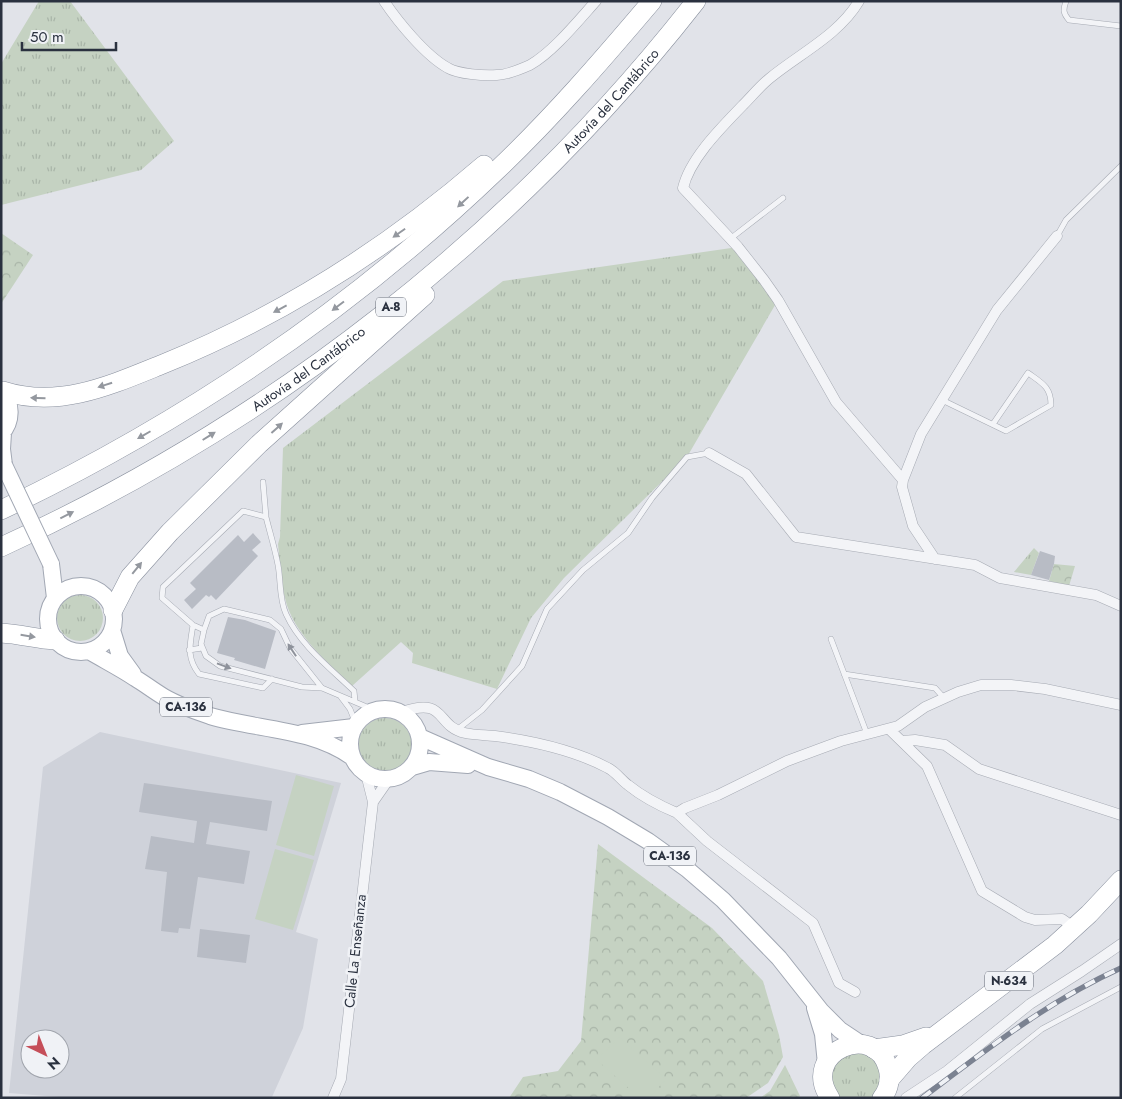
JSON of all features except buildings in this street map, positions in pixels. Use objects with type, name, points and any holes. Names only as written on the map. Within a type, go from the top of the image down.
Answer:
[{"type":"highway","points":[[2,391],[28,398],[63,397],[83,393],[132,377],[234,333],[325,283],[406,228],[467,181],[502,150],[562,91],[645,1]]},
{"type":"highway","name":"A-8","points":[[1,510],[86,467],[172,419],[266,358],[354,294],[433,229],[507,160],[564,102],[652,1]]},
{"type":"highway","name":"Autovía del Cantábrico","points":[[1,547],[106,495],[192,446],[280,389],[377,318],[472,239],[572,144],[633,77],[696,1]]},
{"type":"highway","points":[[113,610],[130,577],[170,532],[259,444],[510,216],[580,146],[667,50],[703,1]]},
{"type":"highway","points":[[1,633],[23,634],[55,640]]},
{"type":"highway","name":"N-634","points":[[887,1091],[913,1053],[1033,963],[1075,928],[1121,880]]},
{"type":"highway","name":"N-634","points":[[826,1064],[834,1052],[847,1045],[868,1047],[902,1045],[941,1031]]},
{"type":"highway","name":"N-634","points":[[868,1047],[886,1062],[887,1091]]},
{"type":"highway","points":[[824,1094],[823,1074],[826,1064]]},
{"type":"main road","points":[[2,391],[8,401],[10,412],[8,423],[2,433],[3,463],[51,564],[55,598]]},
{"type":"main road","points":[[51,564],[76,586]]},
{"type":"main road","points":[[86,585],[95,588],[109,601],[113,610],[112,630],[107,640],[99,647],[89,651],[79,652],[70,650],[55,640],[50,632],[48,624],[50,606],[55,598],[68,588],[86,585]]},
{"type":"main road","points":[[112,630],[120,656],[136,678]]},
{"type":"main road","points":[[89,651],[136,678]]},
{"type":"main road","name":"CA-136","points":[[136,678],[164,697],[209,716],[248,725],[299,733]]},
{"type":"main road","points":[[388,708],[402,712],[414,723],[420,738],[419,753],[412,767],[405,773],[389,779],[377,778],[366,774],[358,767],[352,757],[350,742],[355,725],[374,710],[388,708]]},
{"type":"main road","points":[[299,733],[355,725]]},
{"type":"main road","points":[[299,733],[339,748],[352,757]]},
{"type":"main road","points":[[420,738],[488,767]]},
{"type":"main road","points":[[412,767],[429,762],[445,762],[488,767]]},
{"type":"main road","name":"CA-136","points":[[488,767],[529,779],[572,798],[628,828],[670,857],[708,887],[741,917],[779,958],[812,1001]]},
{"type":"main road","points":[[812,1001],[829,1020],[868,1047]]},
{"type":"main road","points":[[812,1001],[823,1034],[826,1064]]},
{"type":"street","points":[[384,1],[408,33],[448,68],[472,74],[499,75],[530,64],[554,46],[596,1]]},
{"type":"street","points":[[859,1],[854,10],[824,38],[768,79],[710,140],[685,178],[683,188],[759,274],[778,300],[836,402],[903,480]]},
{"type":"street","points":[[935,559],[913,526],[902,487],[903,480],[921,434],[997,310],[1057,236]]},
{"type":"street","points":[[709,453],[746,474],[796,537],[975,565],[1000,578],[1096,595],[1121,606]]},
{"type":"street","points":[[677,813],[787,762],[842,741],[898,726],[925,707],[958,692],[981,685],[1011,685],[1045,689],[1121,705]]},
{"type":"street","points":[[402,712],[425,707],[435,710],[464,733],[496,736],[547,746],[610,768],[627,785],[650,802],[677,813],[707,841],[813,923],[839,983],[855,992]]},
{"type":"street","points":[[889,729],[927,766],[982,891],[1025,917],[1035,920],[1062,919],[1075,928]]},
{"type":"street","points":[[902,741],[915,740],[945,746],[979,769],[1121,815]]},
{"type":"street","name":"Calle La Enseñanza","points":[[333,1098],[341,1079],[373,802],[366,774]]},
{"type":"street","name":"Calle La Enseñanza","points":[[373,802],[389,779]]},
{"type":"street","points":[[906,1098],[946,1071],[1030,1004],[1121,944]]},
{"type":"lane","points":[[1066,1],[1063,10],[1064,15],[1069,20],[1121,26]]},
{"type":"lane","points":[[1057,236],[1066,220],[1121,166]]},
{"type":"lane","points":[[730,239],[783,198]]},
{"type":"lane","points":[[942,400],[1006,431],[1051,405],[1051,395],[1044,385],[1028,373],[992,424]]},
{"type":"lane","points":[[458,730],[482,710],[522,666],[547,609],[583,570],[628,533],[652,498],[687,457],[709,453]]},
{"type":"lane","points":[[263,482],[266,517],[277,558],[282,602],[286,614],[297,632],[316,655],[354,691],[355,701]]},
{"type":"lane","points":[[204,630],[193,625],[162,598],[163,587],[243,511],[266,517]]},
{"type":"lane","points":[[322,688],[290,648],[281,628],[270,620],[224,609],[209,616],[201,644],[206,656],[220,666],[302,687],[322,688],[374,710]]},
{"type":"lane","points":[[193,625],[189,650],[193,666],[199,674],[263,688],[272,679]]},
{"type":"lane","points":[[831,639],[867,735]]},
{"type":"lane","points":[[189,650],[202,648]]},
{"type":"lane","points":[[844,674],[935,688],[944,698]]},
{"type":"lane","points":[[340,696],[350,709],[355,725]]},
{"type":"lane","points":[[954,1098],[963,1096],[1042,1029],[1121,987]]},
{"type":"shaded area","points":[[100,732],[341,783],[296,932],[318,939],[303,1028],[272,1097],[71,1098],[9,1093],[43,767]]},
{"type":"green space","points":[[39,1],[70,1],[174,141],[141,170],[1,205],[1,64]]},
{"type":"green space","points":[[1,233],[33,255],[1,304]]},
{"type":"green space","points":[[738,247],[778,300],[687,457],[564,578],[531,618],[497,689],[412,663],[413,653],[401,642],[352,686],[322,657],[303,635],[289,611],[283,592],[278,544],[280,537],[283,448],[503,281]]},
{"type":"green space","points":[[1034,548],[1039,553],[1031,575],[1014,572]]},
{"type":"green space","points":[[1054,564],[1075,566],[1069,586],[1049,581]]},
{"type":"green space","points":[[75,595],[85,595],[99,605],[103,618],[99,631],[93,637],[85,641],[75,641],[61,631],[57,623],[57,613],[67,599]]},
{"type":"green space","points":[[380,718],[390,718],[400,722],[408,730],[412,745],[408,760],[400,768],[390,772],[380,772],[370,768],[362,760],[358,750],[358,740],[362,730],[370,722]]},
{"type":"green space","points":[[296,775],[334,786],[314,856],[276,845]]},
{"type":"green space","points":[[598,844],[712,928],[763,981],[779,1035],[783,1057],[768,1083],[746,1098],[509,1098],[523,1077],[558,1071],[581,1041]]},
{"type":"green space","points":[[275,849],[314,860],[293,930],[255,919]]},
{"type":"green space","points":[[619,1037],[666,1079],[649,1098],[640,1098],[597,1060]]},
{"type":"green space","points":[[849,1052],[867,1054],[880,1066],[882,1084],[873,1098],[839,1098],[836,1093],[832,1068],[836,1062]]},
{"type":"green space","points":[[785,1065],[800,1096],[798,1098],[760,1098],[770,1091]]},
{"type":"railway","points":[[922,1098],[1018,1027],[1068,995],[1121,968]]}]
